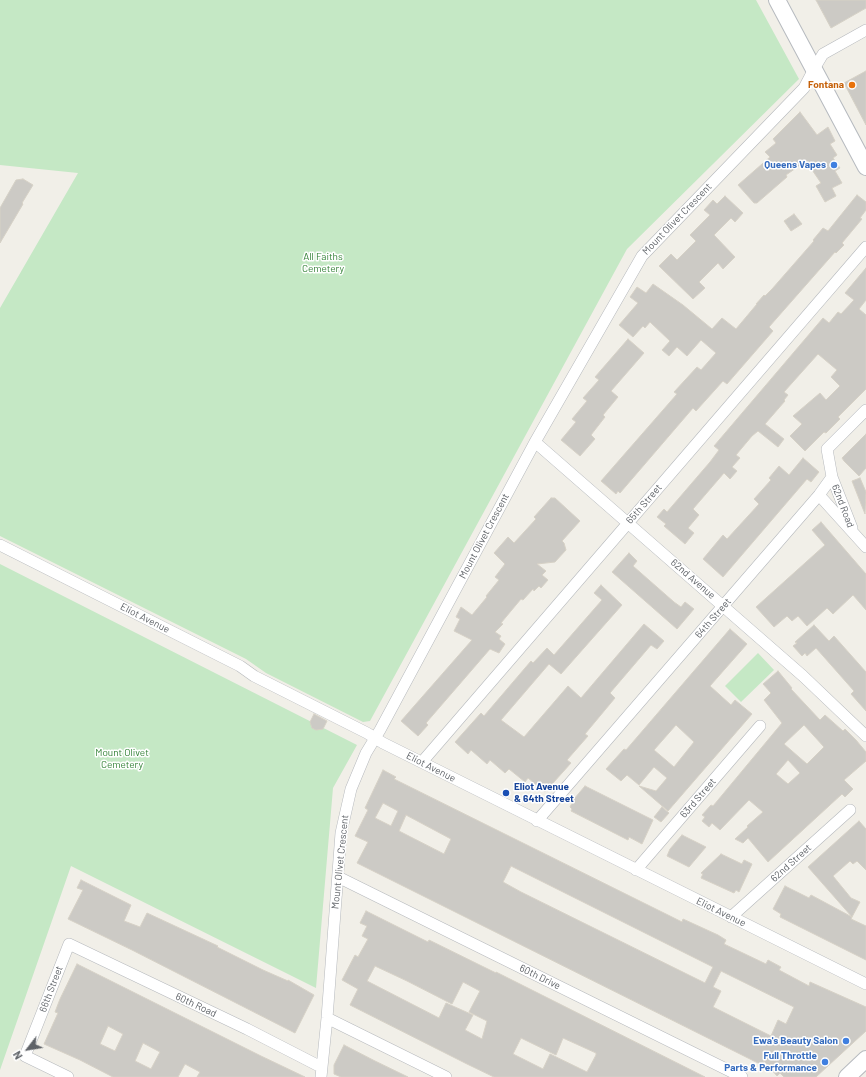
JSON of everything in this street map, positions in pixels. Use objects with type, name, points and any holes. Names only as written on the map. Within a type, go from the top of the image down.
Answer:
[{"type":"main road","points":[[777,0],[866,167]]},
{"type":"main road","points":[[847,1077],[866,1059]]},
{"type":"street","name":"Mount Olivet Crescent","points":[[321,1072],[327,1018],[341,834],[351,789],[374,739],[535,442],[642,256],[804,88],[823,54],[866,30]]},
{"type":"street","name":"65th Street","points":[[422,762],[866,247]]},
{"type":"street","points":[[832,477],[827,449],[866,410]]},
{"type":"street","name":"62nd Avenue","points":[[535,442],[803,676],[866,736]]},
{"type":"street","name":"64th Street","points":[[537,821],[724,606],[819,495],[832,477]]},
{"type":"street","name":"62nd Road","points":[[832,477],[854,534]]},
{"type":"street","name":"62nd Road","points":[[819,495],[866,547]]},
{"type":"street","name":"Eliot Avenue","points":[[0,545],[240,666],[254,676],[367,733],[374,739],[866,984]]},
{"type":"street","name":"63rd Street","points":[[636,870],[760,726]]},
{"type":"street","name":"62nd Street","points":[[731,917],[850,810]]},
{"type":"street","name":"60th Drive","points":[[338,877],[742,1077]]},
{"type":"street","name":"66th Street","points":[[68,1077],[26,1056],[69,944]]},
{"type":"street","name":"60th Road","points":[[69,944],[247,1029],[321,1072]]},
{"type":"street","points":[[327,1018],[446,1077]]},
{"type":"green space","name":"All Faiths Cemetery","points":[[0,0],[756,0],[799,79],[627,249],[370,721],[363,722],[266,673],[246,659],[0,536],[0,308],[78,173],[0,165]]},
{"type":"green space","name":"Mount Olivet Cemetery","points":[[0,564],[357,745],[333,788],[316,988],[71,866],[0,1070]]},
{"type":"green space","points":[[758,653],[774,670],[741,702],[725,686]]},
{"type":"building","points":[[816,0],[866,0],[866,8],[831,28]]},
{"type":"building","points":[[866,71],[866,125],[844,83]]},
{"type":"building","points":[[800,112],[817,135],[828,127],[835,141],[830,144],[837,155],[833,158],[840,168],[835,171],[842,183],[832,188],[836,196],[825,202],[816,186],[821,183],[806,161],[786,175],[787,177],[757,203],[754,203],[738,185],[770,157],[765,152],[776,143],[773,139]]},
{"type":"building","points":[[23,179],[33,185],[0,243],[0,208],[16,180]]},
{"type":"building","points":[[857,195],[866,202],[866,210],[860,218],[862,219],[842,243],[844,245],[836,253],[835,252],[769,327],[773,331],[727,384],[723,381],[696,411],[693,408],[620,493],[618,491],[616,494],[601,481],[677,394],[674,392],[697,367],[701,370],[716,353],[701,340],[687,356],[677,347],[669,356],[662,350],[670,341],[650,322],[645,328],[643,326],[633,337],[619,325],[638,303],[630,297],[637,287],[646,293],[653,284],[683,305],[712,329],[722,318],[736,329],[756,304],[772,289],[814,241],[813,240],[823,228],[828,231]]},
{"type":"building","points":[[725,196],[743,213],[735,222],[731,218],[714,235],[735,257],[723,269],[718,263],[699,282],[705,288],[693,299],[659,266],[671,254],[677,260],[696,241],[690,235],[710,215],[704,210],[713,200],[717,204]]},
{"type":"building","points":[[794,214],[802,224],[791,231],[784,221]]},
{"type":"building","points":[[866,268],[866,300],[859,309],[866,315],[866,389],[838,417],[840,419],[826,433],[824,432],[805,451],[790,436],[802,424],[793,416],[820,393],[826,400],[840,386],[831,377],[837,370],[818,354],[784,392],[788,395],[784,400],[785,401],[765,424],[784,439],[778,447],[758,431],[752,436],[736,455],[740,458],[732,467],[737,471],[730,479],[724,473],[693,509],[699,515],[688,528],[694,533],[685,544],[664,526],[666,524],[657,517],[664,509],[667,512],[710,462],[719,450],[714,446],[823,318],[829,323],[838,312],[841,314],[854,300],[845,293]]},
{"type":"building","points":[[628,339],[644,353],[611,391],[618,397],[603,415],[605,417],[591,435],[595,439],[580,456],[561,440],[576,422],[572,419],[587,401],[583,398],[599,380],[595,377]]},
{"type":"building","points":[[866,434],[866,468],[859,476],[842,458]]},
{"type":"building","points":[[803,458],[819,472],[811,482],[807,479],[723,577],[703,559],[723,535],[727,539],[759,504],[754,499],[771,480],[769,478],[779,466],[789,475]]},
{"type":"building","points":[[860,478],[866,492],[865,514],[852,481]]},
{"type":"building","points":[[551,498],[555,498],[580,521],[562,541],[566,550],[555,562],[537,564],[546,571],[542,575],[548,580],[541,588],[539,586],[534,591],[533,589],[523,600],[521,599],[501,623],[503,624],[495,632],[501,636],[499,639],[505,644],[499,653],[490,649],[426,723],[428,725],[418,736],[401,721],[472,640],[454,631],[460,619],[456,617],[461,607],[472,615],[487,597],[486,596],[499,580],[495,577],[505,564],[494,553],[508,537],[514,543],[536,519],[534,517]]},
{"type":"building","points":[[821,522],[866,574],[866,610],[853,595],[833,614],[827,608],[807,626],[798,616],[792,621],[787,616],[774,627],[756,607],[825,545],[812,530]]},
{"type":"building","points":[[629,553],[637,561],[633,566],[674,602],[681,607],[685,602],[694,609],[677,629],[612,572]]},
{"type":"building","points":[[601,585],[622,605],[561,674],[549,664],[501,720],[524,737],[568,686],[581,698],[644,624],[664,641],[657,649],[651,645],[610,693],[615,698],[585,734],[588,736],[567,760],[571,763],[545,792],[528,778],[525,782],[509,769],[505,773],[490,760],[487,764],[471,750],[468,754],[455,742],[481,713],[484,716],[531,661],[533,663],[547,648],[554,655],[602,600],[594,593]]},
{"type":"building","points":[[814,625],[829,641],[834,636],[866,672],[866,711],[851,694],[854,691],[816,648],[807,656],[805,653],[802,656],[793,646],[797,643],[795,642]]},
{"type":"building","points":[[730,629],[747,644],[710,686],[731,705],[735,700],[752,714],[668,811],[639,786],[656,791],[667,778],[654,767],[639,785],[627,775],[621,781],[606,769],[624,749],[626,750]],"holes":[[[676,725],[694,742],[674,767],[654,750]]]},
{"type":"building","points":[[778,671],[792,688],[791,689],[820,720],[825,715],[843,731],[845,729],[866,752],[866,761],[844,780],[853,789],[845,797],[842,794],[768,862],[748,838],[743,843],[735,839],[763,812],[749,800],[720,830],[712,823],[709,827],[702,821],[705,817],[702,815],[711,805],[713,806],[782,723],[764,700],[771,693],[763,684]],"holes":[[[804,725],[824,747],[807,764],[784,744]],[[788,760],[800,773],[788,784],[776,774]]]},
{"type":"building","points":[[314,714],[327,721],[323,729],[316,730],[312,728],[310,722]]},
{"type":"building","points":[[383,770],[396,777],[394,779],[682,922],[683,919],[718,935],[726,940],[724,944],[766,964],[768,960],[781,967],[779,970],[809,986],[810,982],[866,1007],[866,1031],[816,1077],[784,1077],[780,1073],[777,1076],[764,1061],[762,1065],[357,863],[368,842],[355,836],[368,810],[365,808]],"holes":[[[383,803],[398,811],[391,826],[375,818]],[[406,815],[451,839],[444,854],[399,831]],[[511,866],[713,967],[705,983],[503,882]],[[721,971],[794,1007],[786,1024],[778,1020],[771,1036],[713,1007],[721,991],[713,987]]]},
{"type":"building","points":[[585,786],[653,820],[642,844],[629,837],[628,840],[571,811],[572,809],[570,807],[574,799]]},
{"type":"building","points":[[662,807],[669,813],[661,822],[654,817]]},
{"type":"building","points":[[859,821],[866,829],[866,870],[857,861],[853,864],[850,861],[833,876],[851,898],[860,902],[852,917],[808,867]]},
{"type":"building","points":[[682,835],[706,847],[689,867],[667,856],[670,849]]},
{"type":"building","points":[[721,854],[742,864],[744,860],[752,864],[739,892],[736,890],[734,893],[701,878],[703,874],[701,873]]},
{"type":"building","points":[[81,880],[131,905],[124,921],[140,927],[147,913],[218,946],[217,947],[263,970],[288,980],[314,995],[295,1033],[68,919],[83,890],[77,888]]},
{"type":"building","points":[[785,886],[809,898],[811,895],[852,917],[851,919],[866,926],[866,960],[780,917],[781,914],[773,909]]},
{"type":"building","points":[[366,911],[428,942],[429,940],[496,972],[705,1077],[494,1077],[350,1005],[358,989],[342,980],[355,955],[358,957],[368,939],[362,936],[367,926],[360,923]],"holes":[[[375,966],[452,1004],[463,982],[480,991],[469,1012],[487,1021],[482,1039],[465,1030],[473,1015],[446,1003],[439,1018],[367,981]],[[521,1038],[556,1055],[563,1038],[596,1053],[596,1055],[587,1072],[550,1054],[543,1069],[513,1054]]]},
{"type":"building","points":[[77,964],[305,1077],[197,1077],[200,1072],[185,1064],[178,1077],[113,1077],[44,1044],[58,1013],[55,1012]],"holes":[[[108,1026],[123,1034],[115,1051],[100,1044]],[[143,1043],[160,1052],[151,1069],[135,1061]]]},
{"type":"building","points":[[344,1045],[408,1077],[341,1077],[334,1074],[334,1065]]},
{"type":"place","name":"Fontana","points":[[852,85]]},
{"type":"place","name":"Queens Vapes","points":[[834,165]]},
{"type":"place","name":"Eliot Avenue & 64th Street","points":[[506,793]]},
{"type":"place","name":"Ewa's Beauty Salon","points":[[846,1041]]},
{"type":"place","name":"Full Throttle Parts & Performance","points":[[825,1062]]}]
